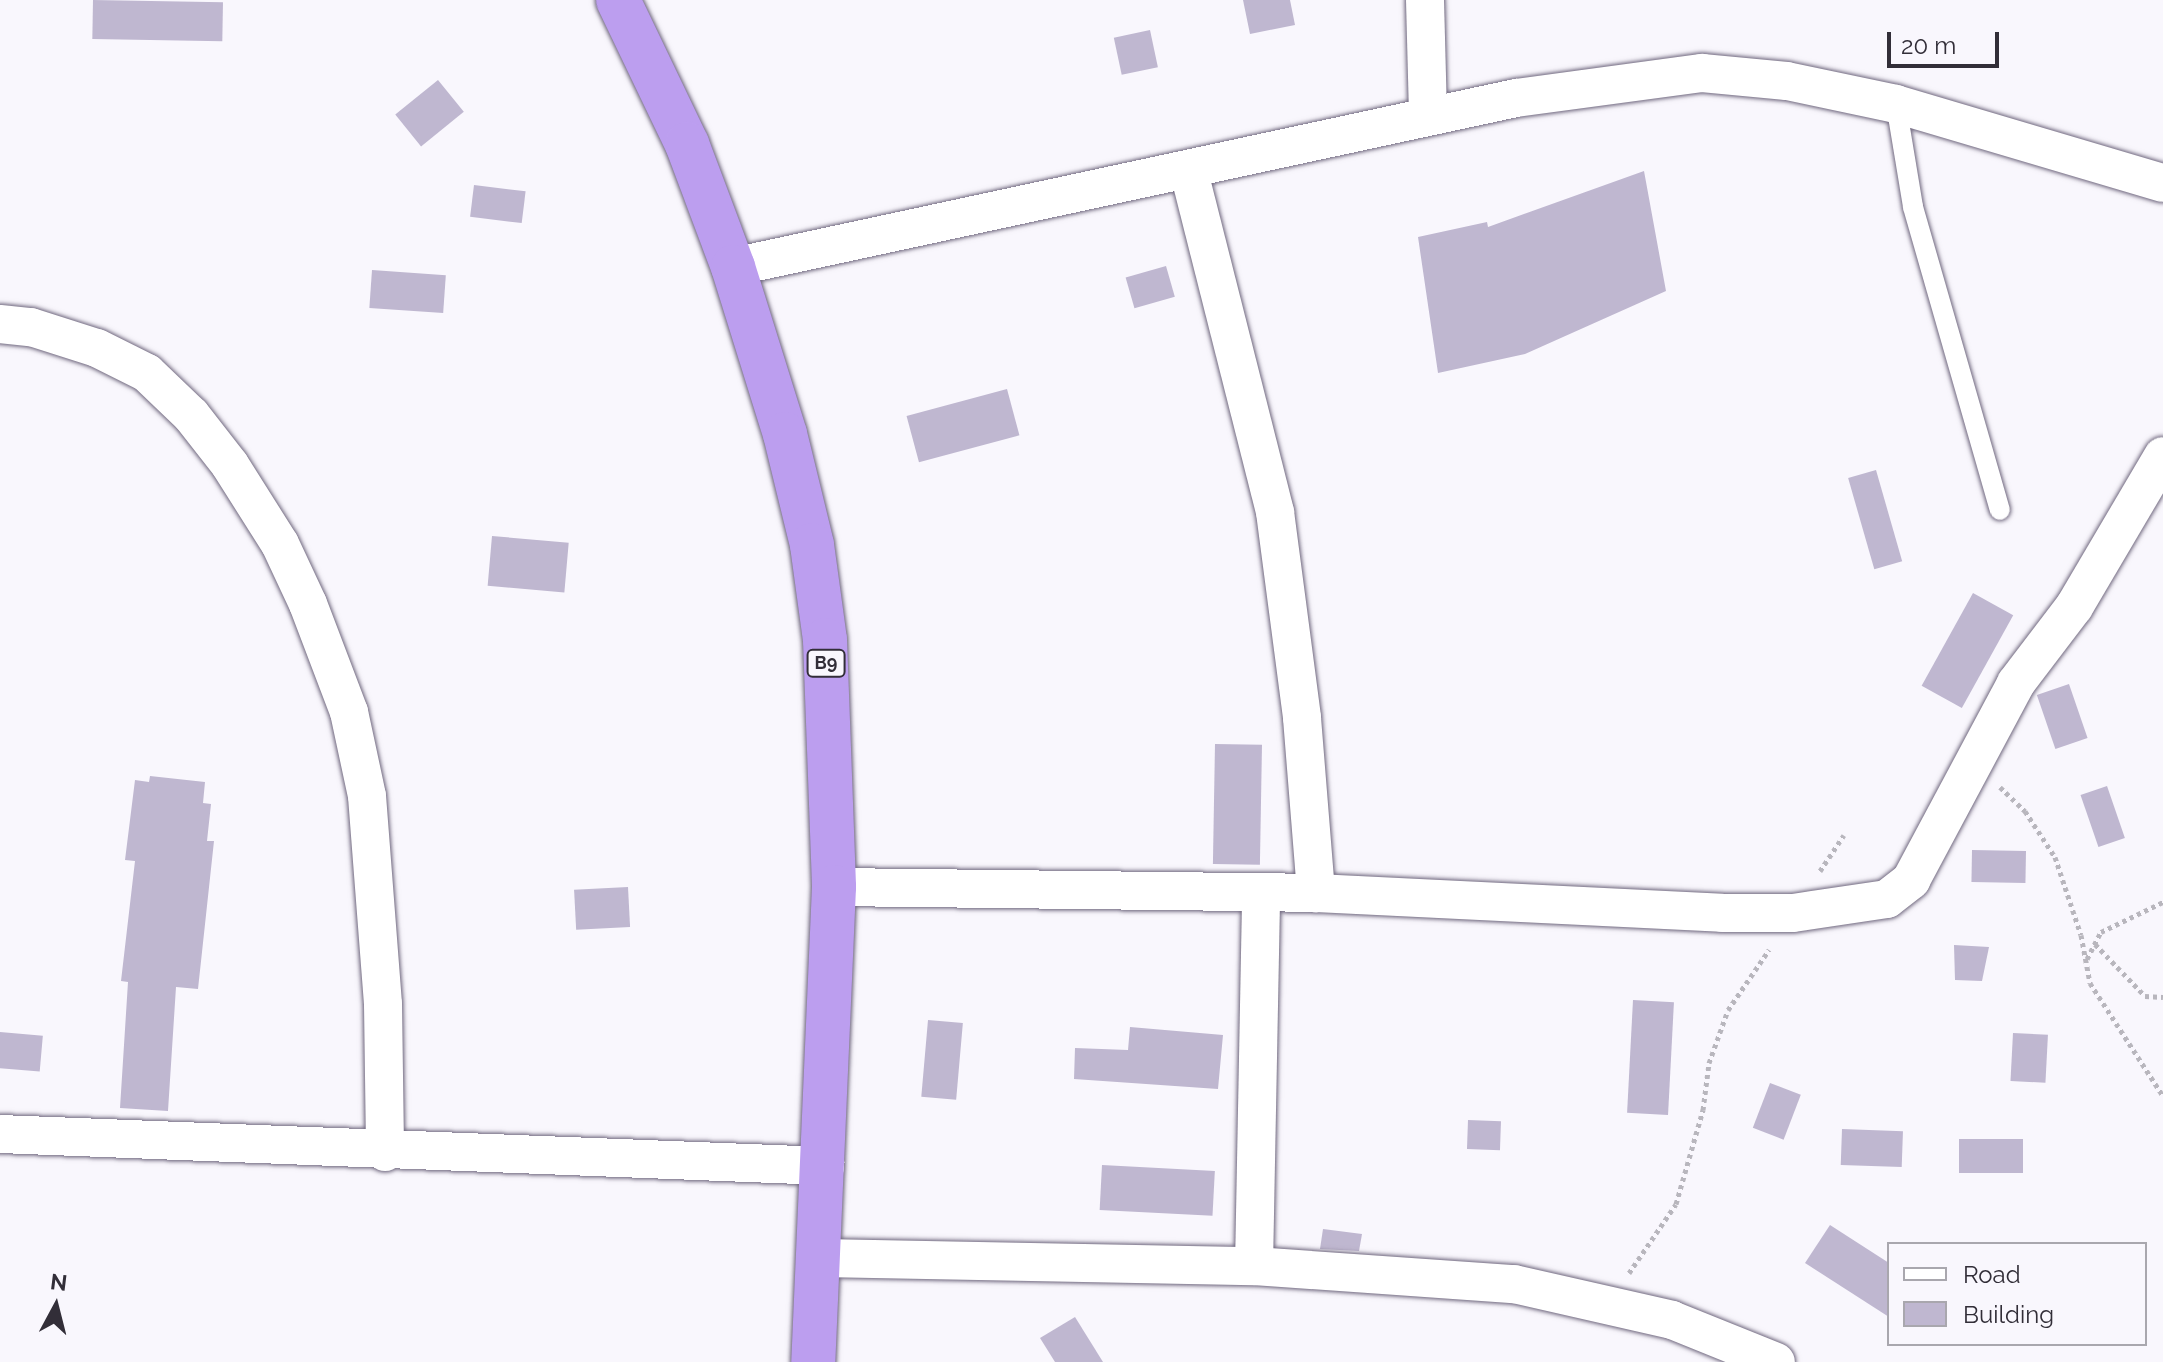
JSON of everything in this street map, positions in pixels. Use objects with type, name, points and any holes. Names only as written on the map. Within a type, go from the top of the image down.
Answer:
[{"type":"highway","name":"B9","points":[[618,0],[687,144],[733,267],[785,434],[812,545],[825,640],[834,887],[821,1258],[813,1362]]},
{"type":"street","points":[[1425,0],[1428,115]]},
{"type":"street","points":[[733,267],[1189,172],[1428,115],[1622,81],[1702,73],[1787,81],[1896,104],[2163,183]]},
{"type":"street","points":[[1189,172],[1275,512],[1302,718],[1316,893]]},
{"type":"street","points":[[0,324],[31,327],[97,348],[147,373],[191,415],[230,465],[280,544],[308,604],[349,712],[367,796],[383,1004],[385,1152]]},
{"type":"street","points":[[834,887],[1316,893],[1793,913],[1864,905],[1887,899],[1911,880],[1976,764],[2016,683],[2074,607],[2163,456]]},
{"type":"street","points":[[1254,1266],[1261,893]]},
{"type":"street","points":[[0,1134],[385,1152],[825,1166]]},
{"type":"street","points":[[821,1258],[1254,1266],[1514,1284],[1672,1320],[1776,1362]]},
{"type":"lane","points":[[1896,104],[1913,207],[2000,510]]},
{"type":"path","points":[[1976,764],[2025,811],[2055,857],[2090,983],[2163,1096]]},
{"type":"path","points":[[2086,960],[2101,932],[2163,902]]},
{"type":"path","points":[[1607,1303],[1658,1237],[1676,1204],[1703,1110],[1709,1063],[1728,1010],[1793,913]]},
{"type":"path","points":[[2095,944],[2145,996],[2163,997]]},
{"type":"building","points":[[93,0],[223,2],[222,41],[92,39]]},
{"type":"building","points":[[1243,0],[1290,0],[1295,25],[1250,34]]},
{"type":"building","points":[[1150,30],[1158,67],[1122,75],[1114,38]]},
{"type":"building","points":[[438,80],[464,112],[421,146],[395,115]]},
{"type":"building","points":[[1644,171],[1666,291],[1525,354],[1438,373],[1418,237],[1487,222],[1488,227]]},
{"type":"building","points":[[474,185],[526,191],[522,223],[470,217]]},
{"type":"building","points":[[1166,266],[1175,297],[1134,308],[1126,278]]},
{"type":"building","points":[[372,270],[446,275],[443,313],[369,308]]},
{"type":"building","points":[[1007,389],[1019,435],[919,462],[907,416]]},
{"type":"building","points":[[1876,470],[1902,561],[1874,569],[1848,478]]},
{"type":"building","points":[[492,536],[569,543],[564,593],[488,586]]},
{"type":"building","points":[[1973,593],[2013,615],[1962,708],[1922,686]]},
{"type":"building","points":[[2069,684],[2088,738],[2055,749],[2037,695]]},
{"type":"building","points":[[1215,744],[1262,745],[1260,865],[1213,864]]},
{"type":"building","points":[[150,776],[205,782],[203,803],[211,804],[207,841],[214,841],[198,989],[176,987],[168,1111],[120,1108],[128,982],[121,981],[135,861],[125,860],[135,780],[149,782]]},
{"type":"building","points":[[2107,786],[2125,838],[2098,847],[2081,795]]},
{"type":"building","points":[[1972,850],[2026,851],[2025,883],[1971,882]]},
{"type":"building","points":[[628,887],[630,927],[576,930],[574,890]]},
{"type":"building","points":[[1954,945],[1989,947],[1982,981],[1955,980]]},
{"type":"building","points":[[1633,1000],[1674,1002],[1668,1115],[1627,1113]]},
{"type":"building","points":[[928,1020],[963,1023],[956,1100],[921,1097]]},
{"type":"building","points":[[1130,1027],[1223,1035],[1218,1089],[1074,1079],[1075,1048],[1128,1050]]},
{"type":"building","points":[[0,1032],[43,1036],[40,1072],[0,1068]]},
{"type":"building","points":[[2013,1033],[2048,1035],[2045,1083],[2010,1081]]},
{"type":"building","points":[[1770,1083],[1801,1095],[1784,1140],[1753,1128]]},
{"type":"building","points":[[1468,1120],[1501,1121],[1500,1150],[1467,1149]]},
{"type":"building","points":[[1842,1129],[1903,1131],[1902,1167],[1841,1165]]},
{"type":"building","points":[[1959,1139],[2023,1139],[2023,1173],[1959,1173]]},
{"type":"building","points":[[1102,1165],[1215,1171],[1212,1216],[1100,1210]]},
{"type":"building","points":[[1830,1225],[1887,1262],[1887,1316],[1805,1263]]},
{"type":"building","points":[[1323,1229],[1362,1234],[1359,1251],[1320,1249]]},
{"type":"building","points":[[1075,1317],[1103,1362],[1055,1362],[1040,1338]]}]
